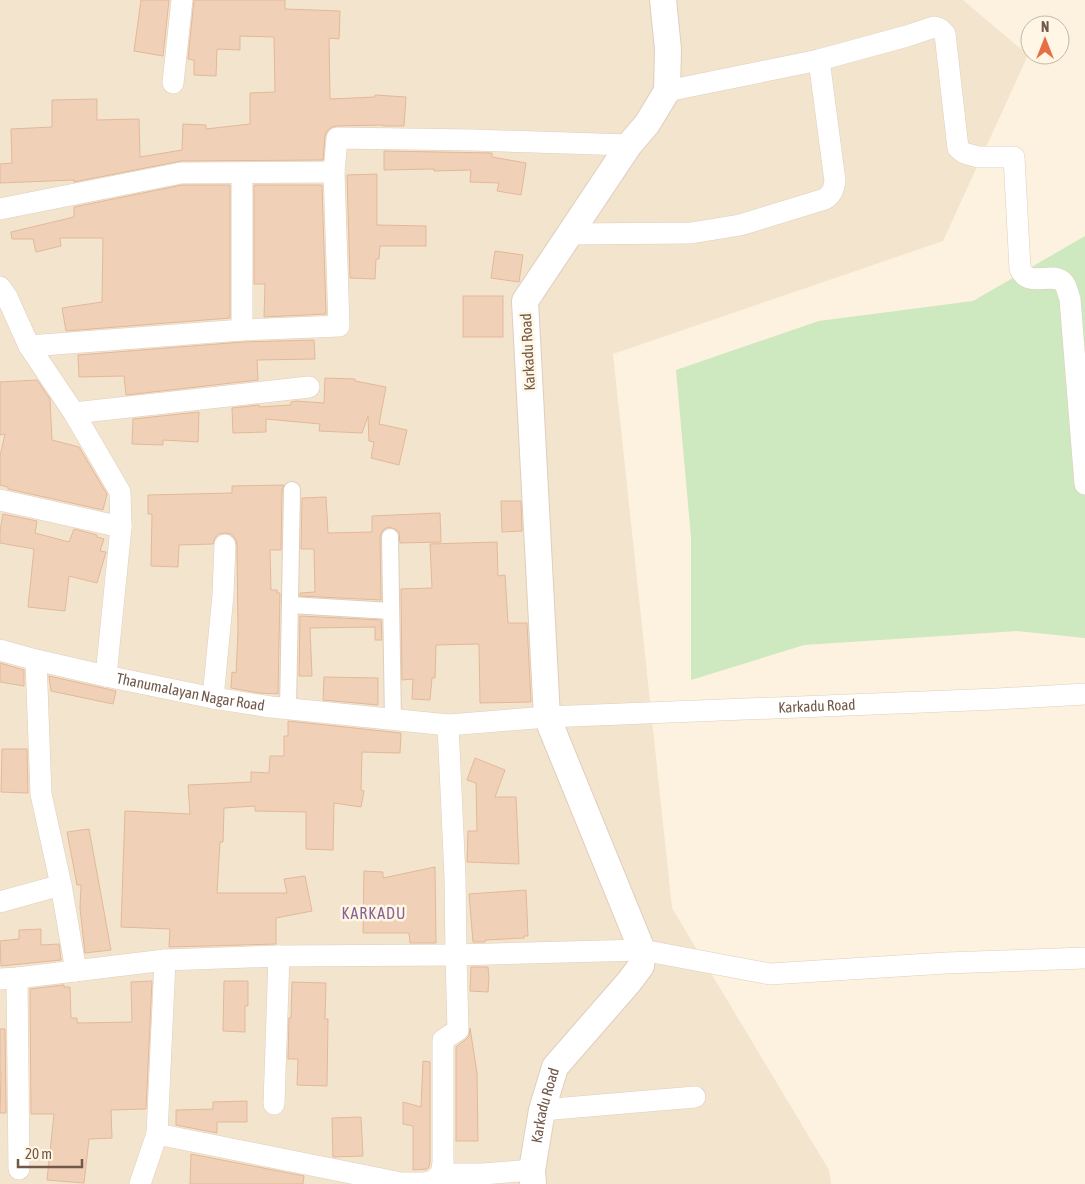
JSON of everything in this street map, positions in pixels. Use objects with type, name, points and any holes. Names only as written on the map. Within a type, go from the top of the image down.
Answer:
[{"type":"street","points":[[172,83],[182,0]]},
{"type":"street","points":[[663,0],[668,49],[668,91],[819,60],[934,27],[940,29],[945,34],[958,148],[964,153],[978,156],[1014,156],[1020,269],[1022,275],[1028,278],[1057,279],[1063,282],[1070,298],[1085,484]]},
{"type":"street","points":[[570,234],[691,233],[740,225],[825,199],[834,189],[835,181],[819,60]]},
{"type":"street","name":"Karkadu Road","points":[[533,1177],[542,1110],[555,1067],[641,966],[642,950],[547,717],[525,301],[629,145],[668,91]]},
{"type":"street","points":[[29,346],[242,330],[339,326],[334,172],[337,138],[629,145]]},
{"type":"street","points":[[0,209],[181,173],[334,172]]},
{"type":"street","points":[[242,173],[242,330]]},
{"type":"street","name":"Thanumalayan Nagar Road","points":[[0,287],[29,346],[74,413],[120,492],[121,527],[106,676],[213,698],[288,709],[393,720],[448,725],[547,717]]},
{"type":"street","points":[[74,413],[309,387]]},
{"type":"street","points":[[288,709],[292,490]]},
{"type":"street","points":[[0,500],[121,527]]},
{"type":"street","points":[[390,537],[393,720]]},
{"type":"street","points":[[213,698],[223,595],[224,545]]},
{"type":"street","points":[[290,605],[391,610]]},
{"type":"street","points":[[0,650],[106,676]]},
{"type":"street","points":[[36,660],[41,794],[61,885],[76,971]]},
{"type":"street","name":"Karkadu Road","points":[[547,717],[1085,694]]},
{"type":"street","points":[[158,1134],[401,1183],[433,1181],[441,1174],[443,1163],[443,1040],[458,1030],[456,877],[448,725]]},
{"type":"street","points":[[0,902],[61,885]]},
{"type":"street","points":[[19,1169],[8,978],[165,960],[279,956],[456,955],[642,950],[770,974],[946,962],[1085,958]]},
{"type":"street","points":[[274,1104],[279,956]]},
{"type":"street","points":[[140,1184],[158,1134],[165,960]]},
{"type":"street","points":[[542,1110],[695,1098]]},
{"type":"street","points":[[441,1174],[533,1177]]},
{"type":"shaded area","points":[[0,0],[963,0],[1020,48],[1020,65],[1023,65],[943,241],[613,354],[672,908],[829,1170],[831,1184],[0,1184]]},
{"type":"green space","points":[[1085,236],[1085,638],[1017,631],[804,645],[691,680],[691,537],[676,370],[819,321],[973,301]]},
{"type":"building","points":[[141,0],[169,0],[163,56],[134,51]]},
{"type":"building","points":[[194,0],[285,0],[285,9],[340,11],[339,39],[329,38],[330,99],[375,97],[375,95],[406,97],[404,126],[332,127],[325,136],[323,160],[181,161],[74,182],[74,180],[0,183],[0,164],[12,163],[11,129],[52,127],[52,100],[97,99],[97,120],[139,119],[140,157],[182,150],[183,124],[206,125],[206,129],[250,124],[250,93],[275,92],[274,37],[240,36],[240,50],[217,49],[216,76],[194,75],[194,60],[188,59]]},
{"type":"building","points":[[384,151],[492,153],[492,157],[526,163],[521,195],[497,191],[499,183],[470,182],[471,170],[384,170]]},
{"type":"building","points":[[377,174],[377,225],[426,226],[426,246],[380,246],[379,259],[376,259],[375,279],[350,278],[347,175]]},
{"type":"building","points":[[182,185],[230,185],[230,318],[66,331],[62,308],[102,302],[103,238],[60,238],[61,246],[36,252],[33,239],[12,239],[11,232],[74,217],[74,207]]},
{"type":"building","points":[[254,185],[322,185],[326,314],[264,317],[265,284],[254,284]]},
{"type":"building","points":[[495,251],[523,255],[519,282],[491,278]]},
{"type":"building","points":[[463,296],[503,296],[503,337],[463,337]]},
{"type":"building","points":[[314,340],[315,359],[257,360],[258,380],[126,395],[124,376],[79,377],[78,355],[243,342]]},
{"type":"building","points":[[325,378],[355,379],[355,381],[386,387],[379,424],[407,430],[399,465],[371,458],[374,442],[369,441],[368,416],[362,433],[319,431],[320,424],[266,419],[266,432],[233,433],[232,408],[259,405],[259,407],[291,405],[291,402],[296,401],[324,403]]},
{"type":"building","points":[[37,380],[50,399],[52,440],[79,447],[107,494],[103,510],[8,489],[8,487],[0,485],[0,456],[5,434],[0,435],[0,382]]},
{"type":"building","points":[[199,412],[198,442],[163,440],[163,445],[132,444],[133,419]]},
{"type":"building","points":[[284,485],[282,490],[281,550],[270,550],[271,590],[277,590],[277,593],[280,593],[278,694],[231,688],[232,672],[236,673],[238,632],[236,540],[231,534],[225,533],[219,534],[213,544],[179,545],[178,567],[151,566],[152,514],[148,514],[148,495],[232,493],[232,486]]},
{"type":"building","points":[[326,497],[328,533],[372,532],[372,516],[440,513],[441,542],[400,543],[399,532],[389,527],[384,529],[380,537],[381,600],[300,596],[300,593],[315,592],[314,549],[301,549],[302,498]]},
{"type":"building","points":[[501,501],[521,501],[522,531],[502,532]]},
{"type":"building","points":[[3,514],[37,521],[35,533],[69,542],[74,529],[97,535],[97,537],[104,539],[100,551],[106,552],[97,583],[69,576],[65,611],[28,607],[34,549],[0,543]]},
{"type":"building","points":[[497,542],[498,576],[505,575],[508,623],[527,623],[531,702],[480,703],[479,644],[436,645],[435,678],[432,678],[430,700],[412,699],[413,679],[402,680],[401,589],[432,588],[430,544]]},
{"type":"building","points":[[300,616],[381,620],[382,640],[375,640],[375,627],[310,628],[312,676],[299,676]]},
{"type":"building","points":[[0,663],[24,670],[24,686],[0,682]]},
{"type":"building","points":[[49,676],[116,691],[113,704],[51,691]]},
{"type":"building","points":[[324,677],[378,678],[378,705],[323,700]]},
{"type":"building","points":[[288,721],[401,733],[400,753],[362,752],[361,790],[364,791],[361,807],[334,803],[333,850],[306,849],[306,812],[255,811],[255,806],[224,808],[223,842],[220,842],[217,893],[287,893],[284,879],[305,876],[312,911],[276,918],[276,944],[169,947],[170,929],[121,927],[125,811],[190,814],[188,785],[251,782],[251,772],[269,773],[270,756],[284,756],[284,736],[288,736]]},
{"type":"building","points":[[2,749],[27,749],[28,793],[1,792]]},
{"type":"building","points":[[475,758],[505,770],[495,797],[516,797],[519,864],[467,862],[468,831],[477,831],[476,783],[467,780]]},
{"type":"building","points":[[89,829],[111,950],[85,953],[80,908],[81,885],[77,885],[67,832]]},
{"type":"building","points":[[435,867],[436,943],[410,943],[409,933],[363,933],[364,871],[383,872],[383,878]]},
{"type":"building","points":[[526,890],[528,936],[524,936],[524,938],[473,942],[469,894]]},
{"type":"building","points":[[41,929],[41,945],[59,944],[61,960],[1,966],[0,941],[19,939],[19,930]]},
{"type":"building","points":[[471,967],[488,967],[488,992],[470,991]]},
{"type":"building","points":[[152,981],[146,1109],[111,1110],[112,1138],[89,1139],[84,1183],[47,1180],[54,1114],[31,1114],[30,989],[63,985],[64,987],[70,987],[71,1018],[77,1018],[77,1023],[132,1022],[131,982]]},
{"type":"building","points":[[224,981],[248,981],[248,1006],[245,1006],[245,1032],[223,1031]]},
{"type":"building","points":[[292,982],[326,983],[325,1019],[328,1019],[327,1086],[297,1085],[298,1059],[288,1059]]},
{"type":"building","points":[[470,1028],[477,1073],[478,1141],[456,1141],[456,1047],[469,1036]]},
{"type":"building","points":[[0,1029],[5,1029],[6,1113],[0,1113]]},
{"type":"building","points":[[423,1061],[430,1062],[430,1162],[427,1169],[413,1170],[413,1126],[403,1124],[403,1102],[421,1107]]},
{"type":"building","points":[[247,1101],[247,1122],[217,1122],[217,1133],[176,1125],[176,1110],[213,1109],[213,1102]]},
{"type":"building","points":[[361,1117],[363,1156],[333,1157],[332,1118]]},
{"type":"building","points":[[191,1154],[304,1176],[303,1184],[190,1184]]},
{"type":"district","name":"KARKADU","points":[[374,913]]}]
